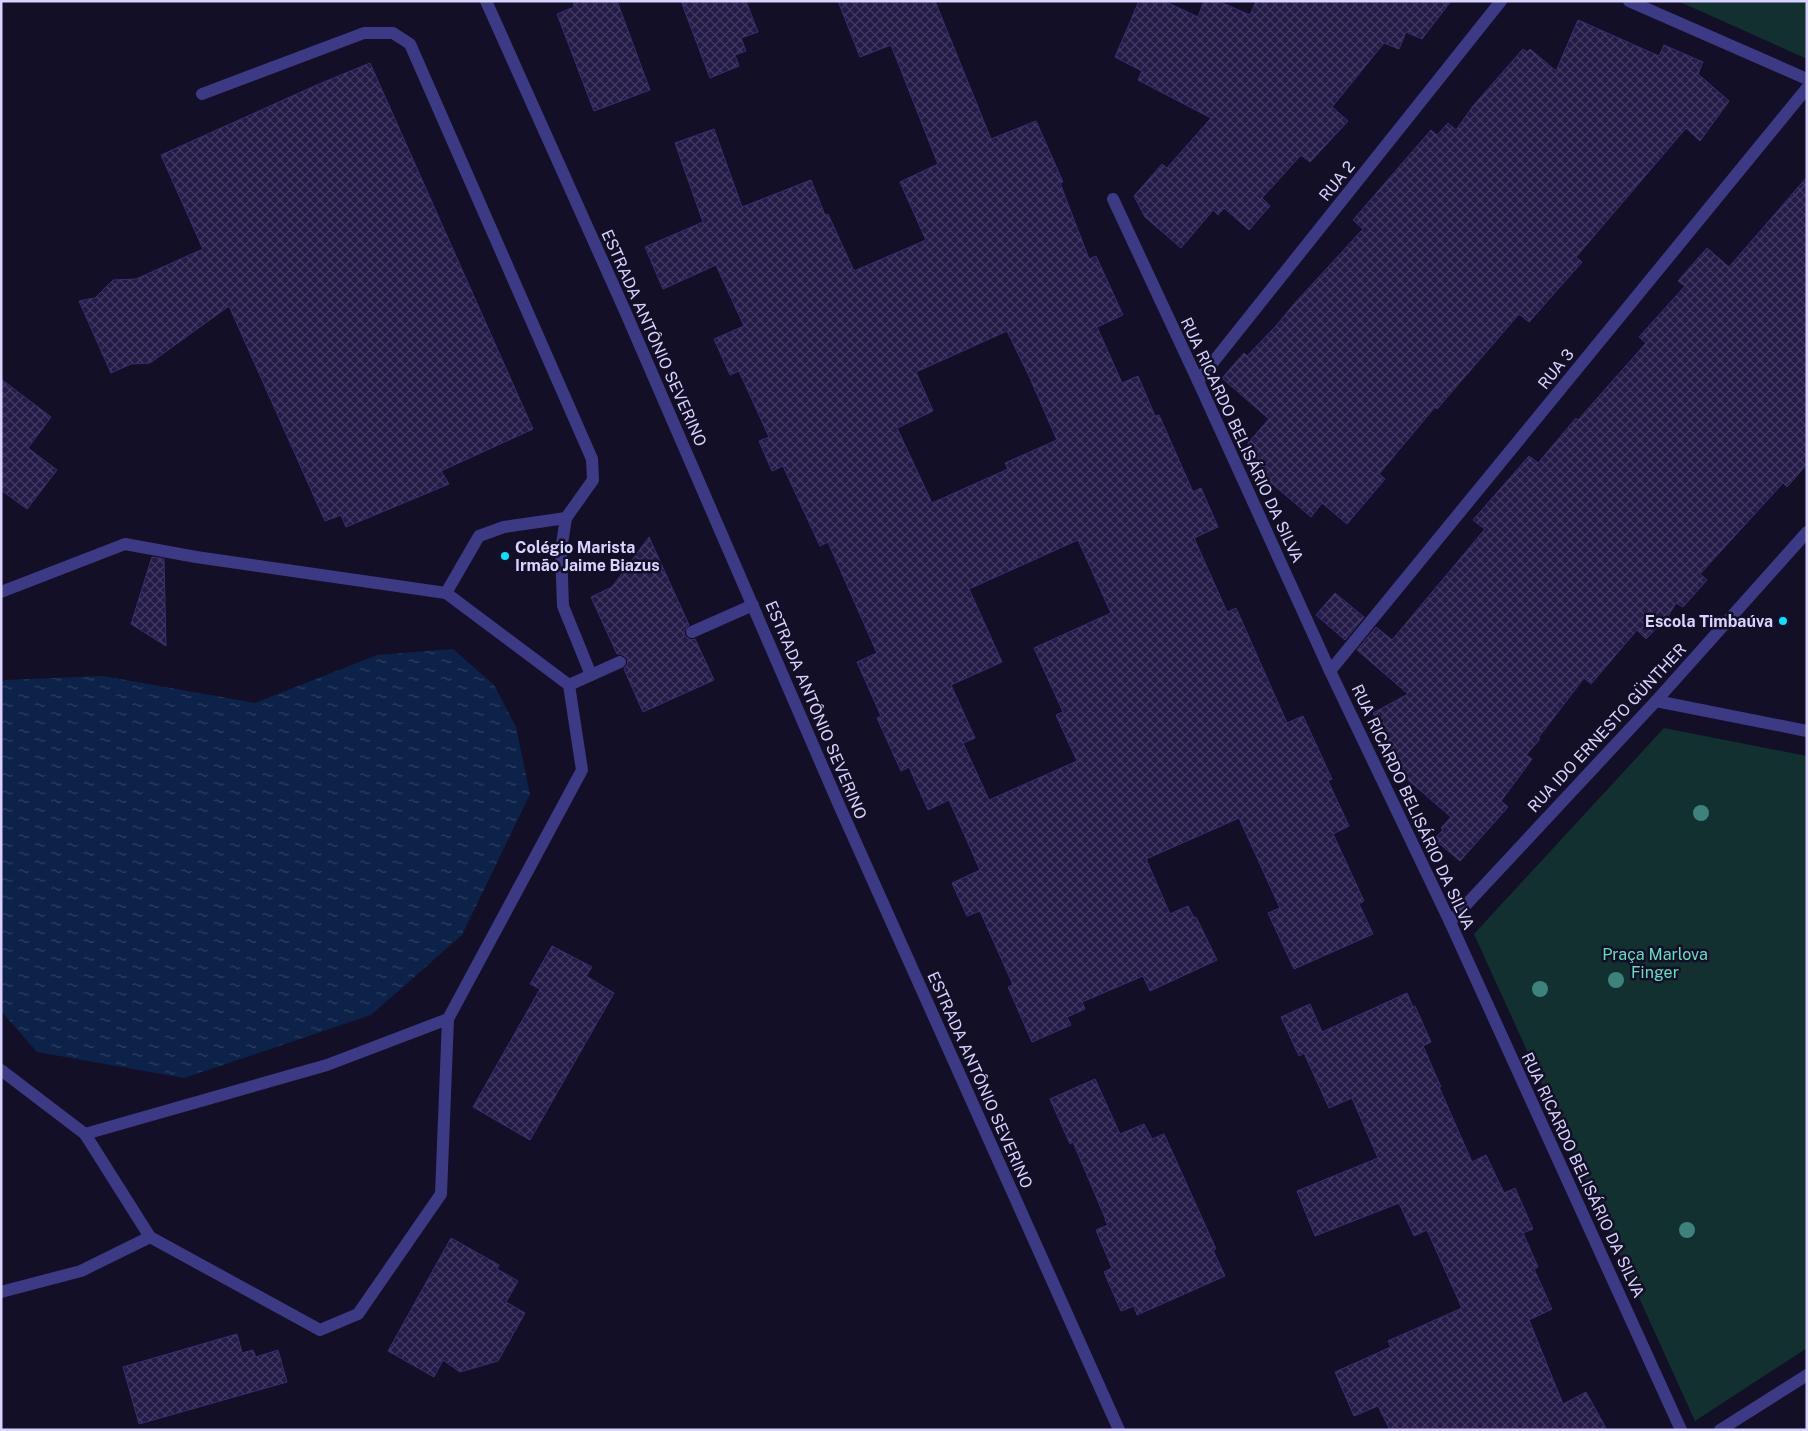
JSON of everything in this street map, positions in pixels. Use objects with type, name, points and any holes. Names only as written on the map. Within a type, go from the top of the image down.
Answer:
[{"type":"street","name":"ESTRADA ANTÔNIO SEVERINO","points":[[486,1],[625,311],[839,806],[1119,1430]]},
{"type":"street","name":"RUA 2","points":[[1198,381],[1501,1]]},
{"type":"street","points":[[1629,1],[1807,79]]},
{"type":"street","points":[[202,94],[364,33],[393,33],[410,44],[592,459],[593,480],[566,518],[561,550],[563,606],[591,675]]},
{"type":"street","name":"RUA 3","points":[[1330,671],[1807,88]]},
{"type":"street","name":"RUA RICARDO BELISÁRIO DA SILVA","points":[[1113,200],[1330,671],[1450,922],[1681,1430]]},
{"type":"street","points":[[446,593],[479,536],[504,527],[566,518]]},
{"type":"street","name":"RUA IDO ERNESTO GÜNTHER","points":[[1450,922],[1656,701],[1807,532]]},
{"type":"street","points":[[1,592],[125,544],[196,557],[446,593],[569,685],[582,770],[448,1019],[440,1194],[358,1314],[320,1330],[150,1237],[85,1134],[1,1070]]},
{"type":"street","points":[[692,632],[753,605]]},
{"type":"street","points":[[569,685],[620,662]]},
{"type":"street","points":[[1656,701],[1807,731]]},
{"type":"street","points":[[85,1134],[327,1065],[448,1019]]},
{"type":"street","points":[[1,1292],[81,1271],[150,1237]]},
{"type":"street","points":[[1720,1430],[1807,1375]]},
{"type":"green space","points":[[1678,1],[1807,1],[1807,59]]},
{"type":"green space","name":"Praça Marlova Finger","points":[[1664,728],[1807,756],[1807,1348],[1695,1421],[1474,934]]},
{"type":"water","points":[[453,649],[494,685],[516,727],[530,794],[462,935],[371,1015],[184,1078],[37,1052],[1,1011],[1,682],[5,680],[103,676],[255,703],[377,655]]},
{"type":"building","points":[[573,1],[617,1],[650,90],[594,111],[557,14],[574,7]]},
{"type":"building","points":[[681,1],[746,1],[758,32],[741,38],[746,51],[735,55],[739,66],[710,78]]},
{"type":"building","points":[[838,1],[935,1],[991,139],[1036,121],[1063,182],[1060,183],[1089,259],[1096,256],[1123,315],[1097,327],[1122,383],[1138,376],[1155,416],[1159,415],[1193,492],[1201,488],[1218,527],[1194,538],[1227,612],[1236,608],[1287,723],[1303,716],[1332,779],[1328,781],[1349,826],[1333,834],[1364,901],[1359,904],[1373,934],[1294,969],[1268,913],[1280,908],[1239,818],[1146,859],[1170,914],[1188,906],[1194,918],[1196,917],[1217,960],[1150,991],[1143,976],[1082,1002],[1085,1009],[1067,1017],[1071,1025],[1032,1042],[1008,987],[1013,985],[980,911],[967,916],[952,883],[980,870],[949,800],[928,810],[909,767],[901,771],[877,718],[881,716],[857,662],[877,653],[828,542],[820,546],[783,466],[772,471],[759,441],[769,437],[739,371],[730,375],[714,339],[744,326],[716,265],[663,289],[645,247],[703,222],[675,143],[714,129],[742,207],[811,180],[825,215],[828,214],[854,271],[926,240],[900,182],[938,164],[891,45],[860,57]],"holes":[[[1007,331],[1057,440],[1005,463],[1008,469],[932,503],[897,428],[933,411],[916,372]],[[1078,540],[1111,613],[1034,648],[1063,712],[1056,715],[1077,761],[989,800],[963,743],[975,738],[951,685],[1002,662],[969,589]]]},
{"type":"building","points":[[1139,1],[1164,1],[1198,17],[1204,1],[1218,1],[1250,15],[1256,1],[1451,1],[1422,39],[1406,32],[1399,49],[1384,43],[1332,107],[1348,121],[1310,162],[1301,155],[1262,198],[1270,206],[1249,230],[1224,208],[1218,215],[1213,210],[1181,248],[1145,217],[1134,196],[1162,164],[1167,168],[1211,118],[1138,80],[1142,71],[1115,57]]},
{"type":"building","points":[[1578,20],[1659,56],[1664,45],[1703,62],[1698,74],[1729,101],[1700,141],[1686,128],[1576,257],[1582,262],[1529,322],[1519,314],[1437,409],[1435,407],[1379,474],[1385,479],[1347,524],[1322,503],[1311,517],[1262,475],[1248,443],[1269,419],[1222,378],[1244,353],[1247,356],[1275,327],[1363,229],[1353,220],[1431,130],[1437,135],[1448,123],[1456,130],[1473,106],[1523,49],[1527,52],[1530,49],[1556,71]]},
{"type":"building","points":[[370,63],[533,429],[441,471],[449,484],[346,527],[341,515],[325,521],[229,306],[150,363],[131,364],[111,373],[79,301],[95,298],[113,280],[136,279],[203,249],[161,155]]},
{"type":"building","points":[[1807,177],[1807,464],[1787,487],[1783,483],[1700,574],[1707,580],[1683,607],[1676,603],[1668,616],[1646,639],[1637,630],[1591,684],[1584,678],[1538,738],[1540,739],[1526,755],[1532,759],[1501,801],[1508,807],[1460,861],[1434,839],[1443,830],[1441,828],[1451,817],[1400,773],[1373,713],[1408,694],[1357,650],[1376,627],[1392,640],[1485,529],[1473,520],[1529,456],[1538,463],[1576,418],[1578,420],[1646,343],[1639,337],[1685,286],[1678,281],[1707,248],[1729,267]]},
{"type":"building","points":[[1,379],[51,417],[28,448],[57,470],[27,509],[1,490]]},
{"type":"building","points":[[649,537],[689,625],[684,631],[685,636],[691,640],[695,639],[714,680],[643,712],[624,669],[628,663],[627,658],[617,654],[591,597],[612,587]]},
{"type":"building","points":[[152,557],[164,559],[166,646],[131,624]]},
{"type":"building","points":[[1335,593],[1364,617],[1345,640],[1316,615]]},
{"type":"building","points":[[552,946],[592,967],[586,976],[614,993],[530,1140],[473,1107],[540,989],[530,984]]},
{"type":"building","points":[[1407,993],[1431,1042],[1423,1046],[1472,1162],[1486,1155],[1504,1193],[1515,1188],[1533,1229],[1523,1233],[1538,1267],[1534,1269],[1552,1309],[1529,1320],[1563,1404],[1586,1392],[1607,1430],[1390,1430],[1378,1406],[1354,1416],[1335,1372],[1391,1347],[1388,1341],[1462,1308],[1427,1230],[1414,1236],[1399,1203],[1315,1236],[1297,1191],[1378,1158],[1352,1098],[1329,1108],[1304,1053],[1299,1056],[1281,1017],[1310,1004],[1322,1032]]},
{"type":"building","points":[[1095,1079],[1120,1134],[1144,1124],[1152,1139],[1164,1134],[1216,1249],[1213,1250],[1225,1276],[1137,1315],[1134,1306],[1121,1311],[1104,1272],[1112,1268],[1096,1230],[1108,1225],[1073,1142],[1070,1144],[1050,1099]]},
{"type":"building","points":[[451,1238],[499,1265],[497,1269],[518,1281],[506,1302],[525,1313],[498,1361],[460,1372],[443,1360],[434,1377],[388,1351]]},
{"type":"building","points":[[237,1334],[242,1353],[253,1350],[256,1357],[278,1350],[287,1382],[139,1424],[123,1367]]},
{"type":"place","name":"Colégio Marista Irmão Jaime Biazus","points":[[505,556]]},
{"type":"place","name":"Escola Timbaúva","points":[[1783,621]]}]
